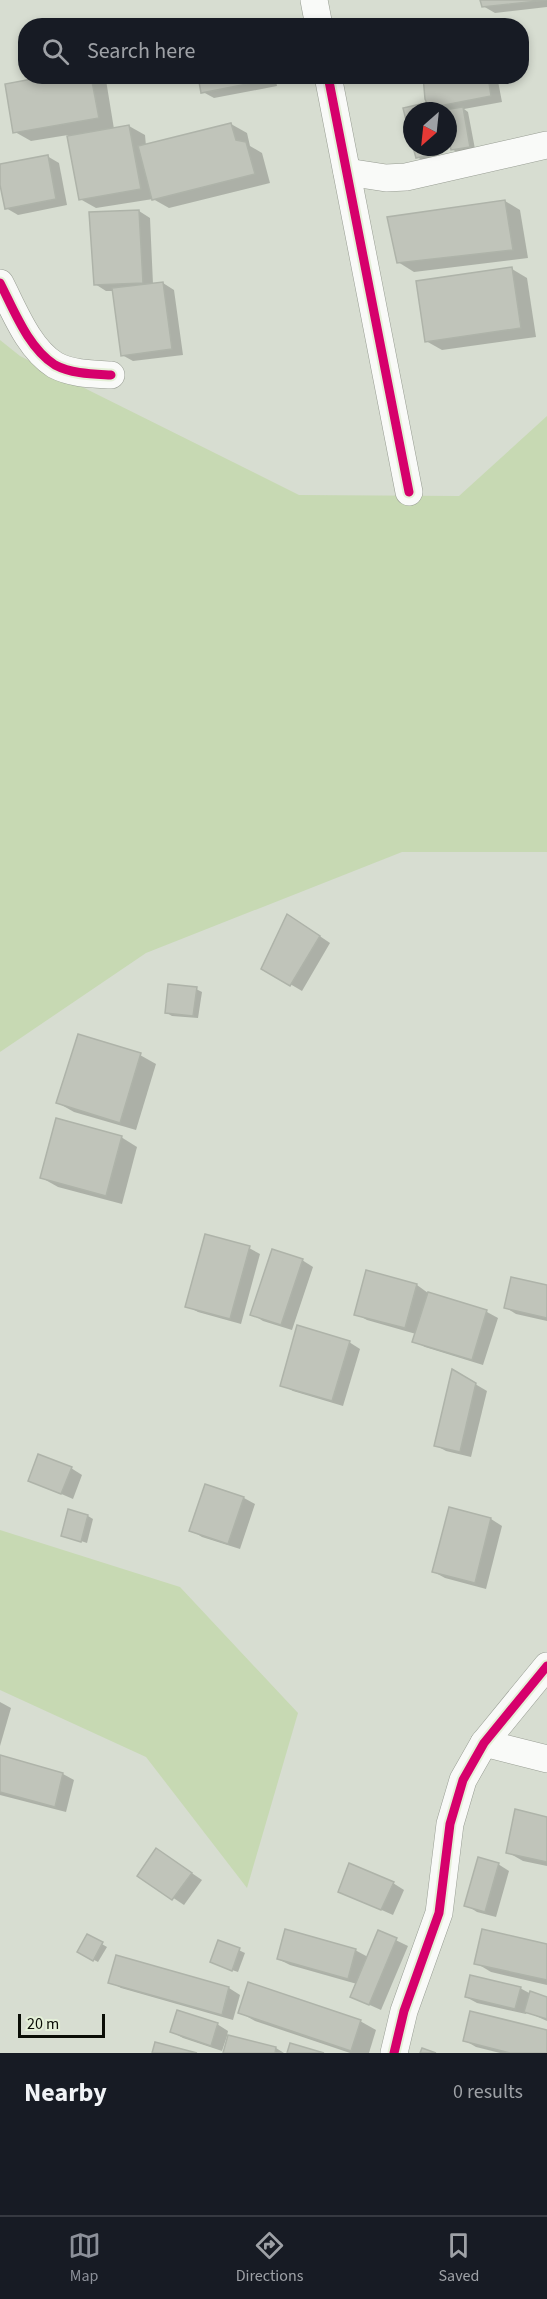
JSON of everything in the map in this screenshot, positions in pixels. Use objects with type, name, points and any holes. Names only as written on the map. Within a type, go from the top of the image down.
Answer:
[{"type":"street","points":[[314,0],[317,18]]},
{"type":"street","points":[[330,84],[409,492]]},
{"type":"street","points":[[347,172],[386,178],[406,177],[547,145]]},
{"type":"street","points":[[0,283],[25,331],[44,356],[56,365],[76,372],[111,375]]},
{"type":"street","points":[[394,2053],[404,2011],[439,1913],[450,1824],[463,1780],[484,1743],[547,1666]]},
{"type":"street","points":[[484,1743],[547,1759]]},
{"type":"green space","points":[[0,340],[20,356],[299,495],[459,496],[547,416],[547,852],[402,852],[146,953],[0,1052]]},
{"type":"green space","points":[[0,1530],[180,1587],[298,1713],[247,1888],[146,1757],[0,1690]]},
{"type":"building","points":[[480,0],[547,0],[482,7]]},
{"type":"building","points":[[18,82],[18,84],[93,84],[99,118],[13,133],[5,84]]},
{"type":"building","points":[[199,84],[247,84],[201,93]]},
{"type":"building","points":[[424,84],[489,84],[491,96],[457,103],[426,102]]},
{"type":"building","points":[[463,107],[470,147],[457,149],[457,108]]},
{"type":"building","points":[[231,123],[236,140],[246,142],[255,174],[152,200],[138,146]]},
{"type":"building","points":[[129,125],[141,189],[79,200],[67,136]]},
{"type":"building","points":[[48,155],[56,199],[5,209],[0,185],[0,164]]},
{"type":"building","points":[[505,200],[513,250],[397,263],[387,217]]},
{"type":"building","points":[[139,210],[143,283],[94,285],[89,212]]},
{"type":"building","points":[[512,267],[521,328],[425,342],[416,281]]},
{"type":"building","points":[[163,282],[172,349],[121,356],[112,288]]},
{"type":"building","points":[[287,914],[320,936],[290,986],[261,969]]},
{"type":"building","points":[[168,984],[197,987],[193,1016],[165,1013]]},
{"type":"building","points":[[78,1034],[141,1053],[120,1123],[56,1103]]},
{"type":"building","points":[[56,1118],[122,1136],[106,1196],[40,1178]]},
{"type":"building","points":[[205,1234],[250,1246],[230,1319],[185,1307]]},
{"type":"building","points":[[272,1249],[303,1259],[281,1325],[250,1315]]},
{"type":"building","points":[[366,1270],[417,1284],[405,1328],[354,1315]]},
{"type":"building","points":[[511,1277],[547,1285],[547,1318],[504,1308]]},
{"type":"building","points":[[428,1292],[487,1310],[472,1360],[412,1342]]},
{"type":"building","points":[[297,1325],[350,1341],[332,1401],[280,1386]]},
{"type":"building","points":[[452,1369],[476,1383],[460,1452],[434,1446]]},
{"type":"building","points":[[38,1454],[72,1467],[61,1494],[28,1481]]},
{"type":"building","points":[[205,1484],[244,1497],[228,1544],[189,1531]]},
{"type":"building","points":[[449,1507],[491,1518],[475,1583],[432,1572]]},
{"type":"building","points":[[68,1509],[88,1515],[81,1542],[61,1536]]},
{"type":"building","points":[[0,1755],[63,1773],[55,1807],[0,1792]]},
{"type":"building","points":[[515,1809],[547,1817],[547,1862],[506,1853]]},
{"type":"building","points":[[156,1848],[192,1873],[172,1900],[137,1876]]},
{"type":"building","points":[[478,1857],[499,1863],[485,1912],[464,1906]]},
{"type":"building","points":[[349,1863],[394,1882],[381,1910],[338,1892]]},
{"type":"building","points":[[285,1929],[356,1949],[348,1979],[277,1959]]},
{"type":"building","points":[[482,1929],[547,1944],[547,1980],[474,1964]]},
{"type":"building","points":[[378,1930],[397,1938],[369,2005],[350,1997]]},
{"type":"building","points":[[87,1934],[103,1942],[93,1961],[77,1952]]},
{"type":"building","points":[[218,1940],[240,1948],[232,1971],[210,1962]]},
{"type":"building","points":[[116,1955],[229,1987],[222,2015],[108,1983]]},
{"type":"building","points":[[470,1975],[521,1987],[515,2009],[465,1997]]},
{"type":"building","points":[[248,1982],[361,2020],[351,2051],[238,2013]]},
{"type":"building","points":[[530,1991],[547,1997],[547,2019],[524,2012]]},
{"type":"building","points":[[177,2010],[218,2023],[211,2046],[170,2032]]},
{"type":"building","points":[[470,2011],[547,2030],[547,2053],[510,2053],[463,2041]]},
{"type":"building","points":[[228,2035],[276,2047],[275,2053],[223,2053]]},
{"type":"building","points":[[155,2042],[197,2053],[152,2053]]},
{"type":"building","points":[[290,2043],[324,2053],[287,2053]]},
{"type":"building","points":[[422,2048],[436,2053],[420,2053]]},
{"type":"cycle path","points":[[330,84],[409,492]]},
{"type":"cycle path","points":[[0,283],[29,339],[45,358],[68,370],[111,375]]},
{"type":"cycle path","points":[[394,2053],[404,2011],[439,1913],[450,1824],[463,1780],[484,1743],[547,1666]]}]
